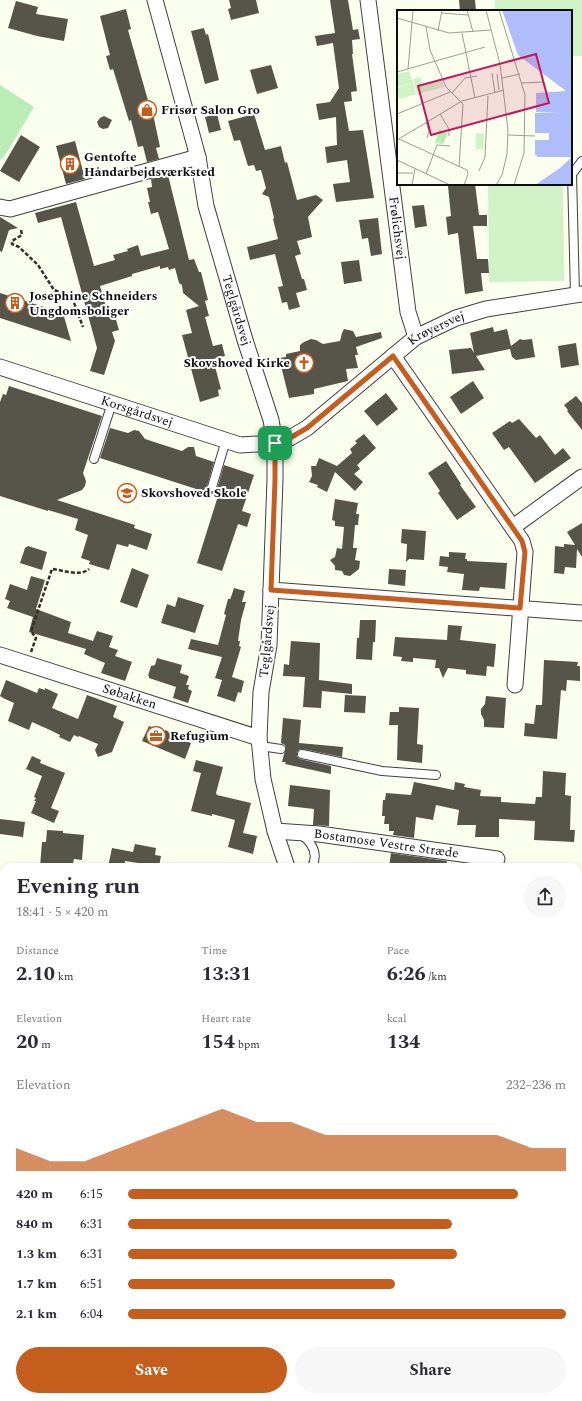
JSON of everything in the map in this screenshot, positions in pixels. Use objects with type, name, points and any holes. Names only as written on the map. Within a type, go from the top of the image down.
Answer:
[{"type":"street","name":"Teglgårdsvej","points":[[155,0],[198,157],[206,206],[245,340],[271,420],[275,443],[269,645],[261,692],[260,742],[263,779],[275,832],[286,863]]},
{"type":"street","name":"Frølichsvej","points":[[368,0],[408,312],[416,337]]},
{"type":"street","points":[[0,207],[10,209],[198,157]]},
{"type":"street","name":"Krøyersvej","points":[[275,443],[290,438],[307,428],[416,337],[456,318],[486,309],[578,294]]},
{"type":"street","points":[[393,356],[522,541],[525,552],[514,685]]},
{"type":"street","name":"Korsgårdsvej","points":[[0,367],[240,445],[275,443]]},
{"type":"street","points":[[513,527],[582,477]]},
{"type":"street","points":[[271,590],[582,613]]},
{"type":"street","name":"Søbakken","points":[[0,655],[260,742]]},
{"type":"street","name":"Bostamose Vestre Stræde","points":[[275,832],[319,834],[497,859]]},
{"type":"lane","points":[[578,294],[572,174],[582,161]]},
{"type":"lane","points":[[94,459],[112,403]]},
{"type":"lane","points":[[212,487],[226,440]]},
{"type":"lane","points":[[260,742],[281,749]]},
{"type":"lane","points":[[302,754],[382,771],[436,775]]},
{"type":"lane","points":[[298,833],[306,838],[313,846],[315,853],[313,863]]},
{"type":"path","points":[[21,230],[22,235],[12,241],[12,244],[19,247],[38,264],[54,290],[67,295],[73,300],[83,327]]},
{"type":"path","points":[[28,664],[36,638],[31,631],[52,568],[75,573],[85,572],[89,569]]},
{"type":"green space","points":[[495,0],[582,0],[582,56],[572,56],[572,10],[495,10]]},
{"type":"green space","points":[[0,85],[34,107],[4,157],[0,160]]},
{"type":"green space","points":[[488,185],[563,185],[564,281],[489,282]]},
{"type":"building","points":[[229,0],[256,0],[259,13],[231,20],[228,9],[231,8]]},
{"type":"building","points":[[330,0],[348,0],[353,30],[358,29],[360,39],[352,40],[352,54],[357,91],[351,92],[352,101],[344,102],[349,131],[363,130],[374,198],[336,202],[333,184],[350,182],[347,160],[327,163],[325,147],[337,145],[336,117],[319,120],[316,104],[330,102],[339,88],[333,43],[317,46],[315,36],[335,33]]},
{"type":"building","points":[[459,0],[475,0],[476,10],[460,10]]},
{"type":"building","points":[[16,1],[38,7],[36,14],[68,19],[64,41],[37,36],[8,28]]},
{"type":"building","points":[[126,9],[131,29],[128,30],[149,104],[152,103],[155,113],[153,114],[160,147],[156,148],[159,159],[147,162],[143,146],[138,147],[131,120],[129,121],[113,69],[110,70],[106,56],[110,55],[100,16]]},
{"type":"building","points":[[204,28],[206,35],[208,34],[219,80],[205,84],[191,31]]},
{"type":"building","points":[[271,65],[278,88],[257,94],[250,70]]},
{"type":"building","points":[[217,114],[221,130],[209,133],[205,117]]},
{"type":"building","points":[[254,114],[265,150],[281,146],[285,163],[287,162],[297,200],[316,195],[323,200],[308,217],[312,237],[297,241],[301,254],[295,256],[307,290],[296,293],[300,307],[289,310],[287,302],[282,303],[278,287],[283,286],[275,254],[250,260],[247,247],[278,239],[269,197],[262,194],[266,188],[261,170],[256,171],[254,165],[248,166],[240,140],[234,141],[228,121]]},
{"type":"building","points":[[104,116],[112,120],[108,128],[103,129],[99,127],[97,122]]},
{"type":"building","points":[[21,135],[40,147],[19,182],[0,171]]},
{"type":"building","name":"Gentofte Håndarbejdsværksted","points":[[75,141],[85,179],[66,184],[56,146]]},
{"type":"building","points":[[168,175],[189,260],[194,259],[199,272],[201,272],[208,300],[205,301],[209,316],[205,317],[213,346],[222,344],[225,356],[213,359],[221,389],[218,390],[219,396],[200,402],[182,335],[192,333],[186,310],[199,306],[183,293],[182,285],[179,283],[175,268],[169,270],[168,267],[160,269],[160,266],[132,274],[132,276],[100,286],[108,314],[114,313],[119,330],[112,332],[115,341],[104,375],[90,371],[97,348],[61,217],[38,223],[35,213],[76,202],[94,266],[115,260],[113,255],[128,251],[127,249],[138,245],[141,256],[169,249],[158,212],[151,214],[147,188],[152,187],[151,179]]},
{"type":"building","points":[[475,185],[479,215],[487,215],[487,226],[473,226],[477,259],[488,259],[489,273],[481,273],[483,291],[465,294],[458,233],[448,235],[446,217],[451,216],[448,186]]},
{"type":"building","points":[[424,205],[427,226],[415,228],[412,206]]},
{"type":"building","points":[[0,217],[18,228],[9,230],[2,252],[0,251]]},
{"type":"building","points":[[378,218],[382,254],[371,256],[368,238],[362,239],[359,220]]},
{"type":"building","points":[[359,260],[362,281],[344,284],[341,262]]},
{"type":"building","points":[[0,293],[63,313],[71,341],[0,318]]},
{"type":"building","points":[[493,327],[494,332],[507,329],[511,346],[520,339],[532,339],[535,357],[516,360],[512,357],[510,349],[476,356],[485,370],[452,374],[449,350],[471,348],[474,353],[470,333]]},
{"type":"building","name":"Skovshoved Kirke","points":[[344,329],[353,331],[356,337],[381,332],[382,338],[356,347],[358,355],[355,355],[358,368],[346,369],[348,381],[314,389],[314,394],[289,398],[279,358],[286,357],[286,354],[300,351],[300,345],[311,339],[323,344],[340,341]]},
{"type":"building","points":[[576,343],[579,365],[561,368],[558,346]]},
{"type":"building","points":[[473,381],[484,398],[461,414],[450,397]]},
{"type":"building","points":[[9,386],[102,416],[83,473],[86,481],[85,486],[82,490],[57,500],[135,525],[134,528],[152,534],[147,550],[129,544],[128,547],[117,544],[109,570],[89,564],[90,561],[81,558],[88,535],[75,530],[78,519],[0,496],[0,402],[3,394],[6,395]]},
{"type":"building","points":[[386,393],[398,409],[377,426],[364,411]]},
{"type":"building","points":[[576,396],[582,403],[582,430],[564,405]]},
{"type":"building","points":[[519,419],[536,438],[540,435],[555,455],[563,448],[571,458],[535,483],[509,447],[504,450],[492,433],[510,421],[512,423]]},
{"type":"building","points":[[110,428],[128,433],[134,430],[139,431],[145,439],[182,451],[188,447],[194,447],[196,456],[214,462],[207,486],[210,492],[214,492],[217,489],[224,465],[254,475],[242,511],[251,514],[247,527],[238,524],[222,571],[197,563],[218,496],[100,458]]},
{"type":"building","points":[[364,434],[376,448],[357,465],[360,469],[354,474],[363,482],[355,491],[335,472],[327,492],[317,487],[318,485],[309,482],[312,476],[311,466],[316,466],[319,458],[337,466],[352,453],[350,449],[357,443],[355,441]]},
{"type":"building","points":[[446,461],[461,484],[460,485],[476,507],[457,520],[438,493],[440,491],[428,473]]},
{"type":"building","points":[[335,499],[358,503],[356,514],[359,514],[358,525],[355,525],[353,548],[357,548],[355,560],[360,561],[359,569],[350,576],[344,575],[342,571],[335,570],[335,566],[330,560],[335,557],[337,548],[342,549],[344,527],[335,526],[335,521],[332,520]]},
{"type":"building","points":[[582,523],[582,557],[577,549],[576,568],[565,567],[564,574],[554,573],[555,546],[564,547],[564,544],[575,545],[567,532]]},
{"type":"building","points":[[402,529],[426,531],[424,560],[409,559],[406,562],[407,544],[401,543]]},
{"type":"building","points":[[28,546],[47,552],[42,570],[20,563],[25,548]]},
{"type":"building","points":[[449,552],[466,553],[465,559],[467,559],[467,561],[507,563],[505,589],[480,587],[479,591],[462,590],[464,574],[447,572],[448,567],[439,566],[440,556],[449,557]]},
{"type":"building","points":[[132,568],[149,575],[137,608],[120,602]]},
{"type":"building","points":[[389,569],[406,570],[405,586],[388,584]]},
{"type":"building","points":[[31,576],[45,580],[36,609],[71,622],[68,633],[93,641],[97,631],[113,636],[109,647],[118,650],[115,656],[132,662],[125,681],[101,673],[105,663],[84,654],[86,649],[29,632],[33,617],[7,608],[10,601],[5,599],[10,584],[27,590]]},
{"type":"building","points":[[234,588],[245,591],[242,602],[246,602],[241,620],[238,641],[240,641],[239,646],[241,647],[232,677],[244,681],[241,693],[238,692],[235,702],[217,696],[222,680],[215,678],[222,657],[188,649],[191,639],[218,645],[226,615],[224,614],[228,599],[230,599]]},
{"type":"building","points":[[178,597],[204,605],[195,633],[161,623],[167,604],[175,607]]},
{"type":"building","points":[[360,620],[376,620],[372,660],[356,659]]},
{"type":"building","points":[[448,625],[462,626],[460,640],[496,644],[494,667],[487,666],[486,676],[466,674],[466,670],[448,668],[443,678],[439,668],[435,668],[436,660],[413,658],[413,662],[401,661],[402,657],[393,656],[395,637],[447,640]]},
{"type":"building","points":[[291,641],[320,643],[319,680],[352,684],[352,694],[322,691],[321,708],[303,707],[305,677],[283,676],[284,664],[289,665]]},
{"type":"building","points":[[157,658],[182,665],[180,673],[189,676],[186,685],[189,685],[188,689],[192,691],[188,703],[173,698],[176,687],[149,678],[148,676],[151,666],[155,665]]},
{"type":"building","points":[[544,660],[578,662],[577,666],[580,666],[580,681],[567,680],[566,691],[561,690],[557,739],[524,736],[525,723],[534,724],[536,705],[542,705]]},
{"type":"building","points":[[6,680],[37,693],[39,688],[45,690],[45,688],[58,694],[52,708],[78,719],[87,695],[117,706],[113,717],[124,722],[112,752],[98,757],[95,750],[98,744],[79,736],[74,735],[70,742],[59,737],[60,735],[32,722],[29,730],[8,721],[14,703],[0,696]]},
{"type":"building","points":[[345,695],[366,696],[365,713],[344,712]]},
{"type":"building","points":[[486,696],[506,698],[504,728],[484,727],[481,709],[485,704]]},
{"type":"building","points":[[399,707],[419,708],[417,744],[423,745],[422,763],[397,760],[398,725],[389,725],[390,712],[399,712]]},
{"type":"building","points":[[283,718],[301,720],[299,743],[343,747],[342,757],[303,749],[300,749],[297,752],[297,756],[300,759],[331,766],[331,774],[285,764],[286,762],[282,762],[286,749],[285,745],[281,743]]},
{"type":"building","points":[[149,726],[164,732],[165,730],[178,736],[177,738],[191,743],[185,759],[142,741]]},
{"type":"building","points":[[32,756],[41,760],[40,763],[65,773],[51,808],[59,811],[54,823],[31,813],[36,801],[34,801],[36,798],[34,797],[42,776],[26,769]]},
{"type":"building","points":[[196,760],[223,767],[216,793],[217,795],[251,803],[243,833],[257,836],[253,854],[228,847],[235,820],[212,814],[212,816],[191,811],[201,773],[193,771]]},
{"type":"building","points":[[543,771],[566,773],[565,795],[571,796],[570,830],[575,830],[574,842],[534,840],[535,821],[499,819],[499,837],[475,837],[476,825],[457,825],[459,810],[436,805],[433,820],[416,817],[414,838],[393,835],[394,831],[389,831],[389,824],[384,824],[385,816],[382,816],[383,800],[385,800],[386,793],[411,795],[414,782],[454,790],[455,782],[465,784],[464,787],[481,790],[480,796],[501,797],[501,802],[535,804],[536,797],[542,797]]},
{"type":"building","points":[[290,785],[330,790],[329,826],[313,825],[314,809],[288,806]]},
{"type":"building","points":[[0,819],[25,822],[23,837],[0,834]]},
{"type":"building","points":[[47,830],[84,835],[82,860],[74,859],[73,863],[40,863],[42,842],[46,842]]},
{"type":"building","points":[[135,844],[156,848],[155,855],[161,856],[160,863],[139,863],[125,861],[125,863],[109,863],[112,848],[133,852]]},
{"type":"building","points":[[391,853],[447,861],[447,863],[390,863]]},
{"type":"place","name":"Frisør Salon Gro","points":[[147,110]]},
{"type":"place","name":"Gentofte Håndarbejdsværksted","points":[[70,164]]},
{"type":"place","name":"Josephine Schneiders Ungdomsboliger","points":[[15,303]]},
{"type":"place","name":"Skovshoved Kirke","points":[[304,363]]},
{"type":"place","name":"Skovshoved Skole","points":[[127,493]]},
{"type":"place","name":"Refugium","points":[[156,736]]},
{"type":"route","points":[[393,356],[522,541],[525,552],[520,608],[271,590],[275,443],[290,438],[307,428],[393,356]]}]
